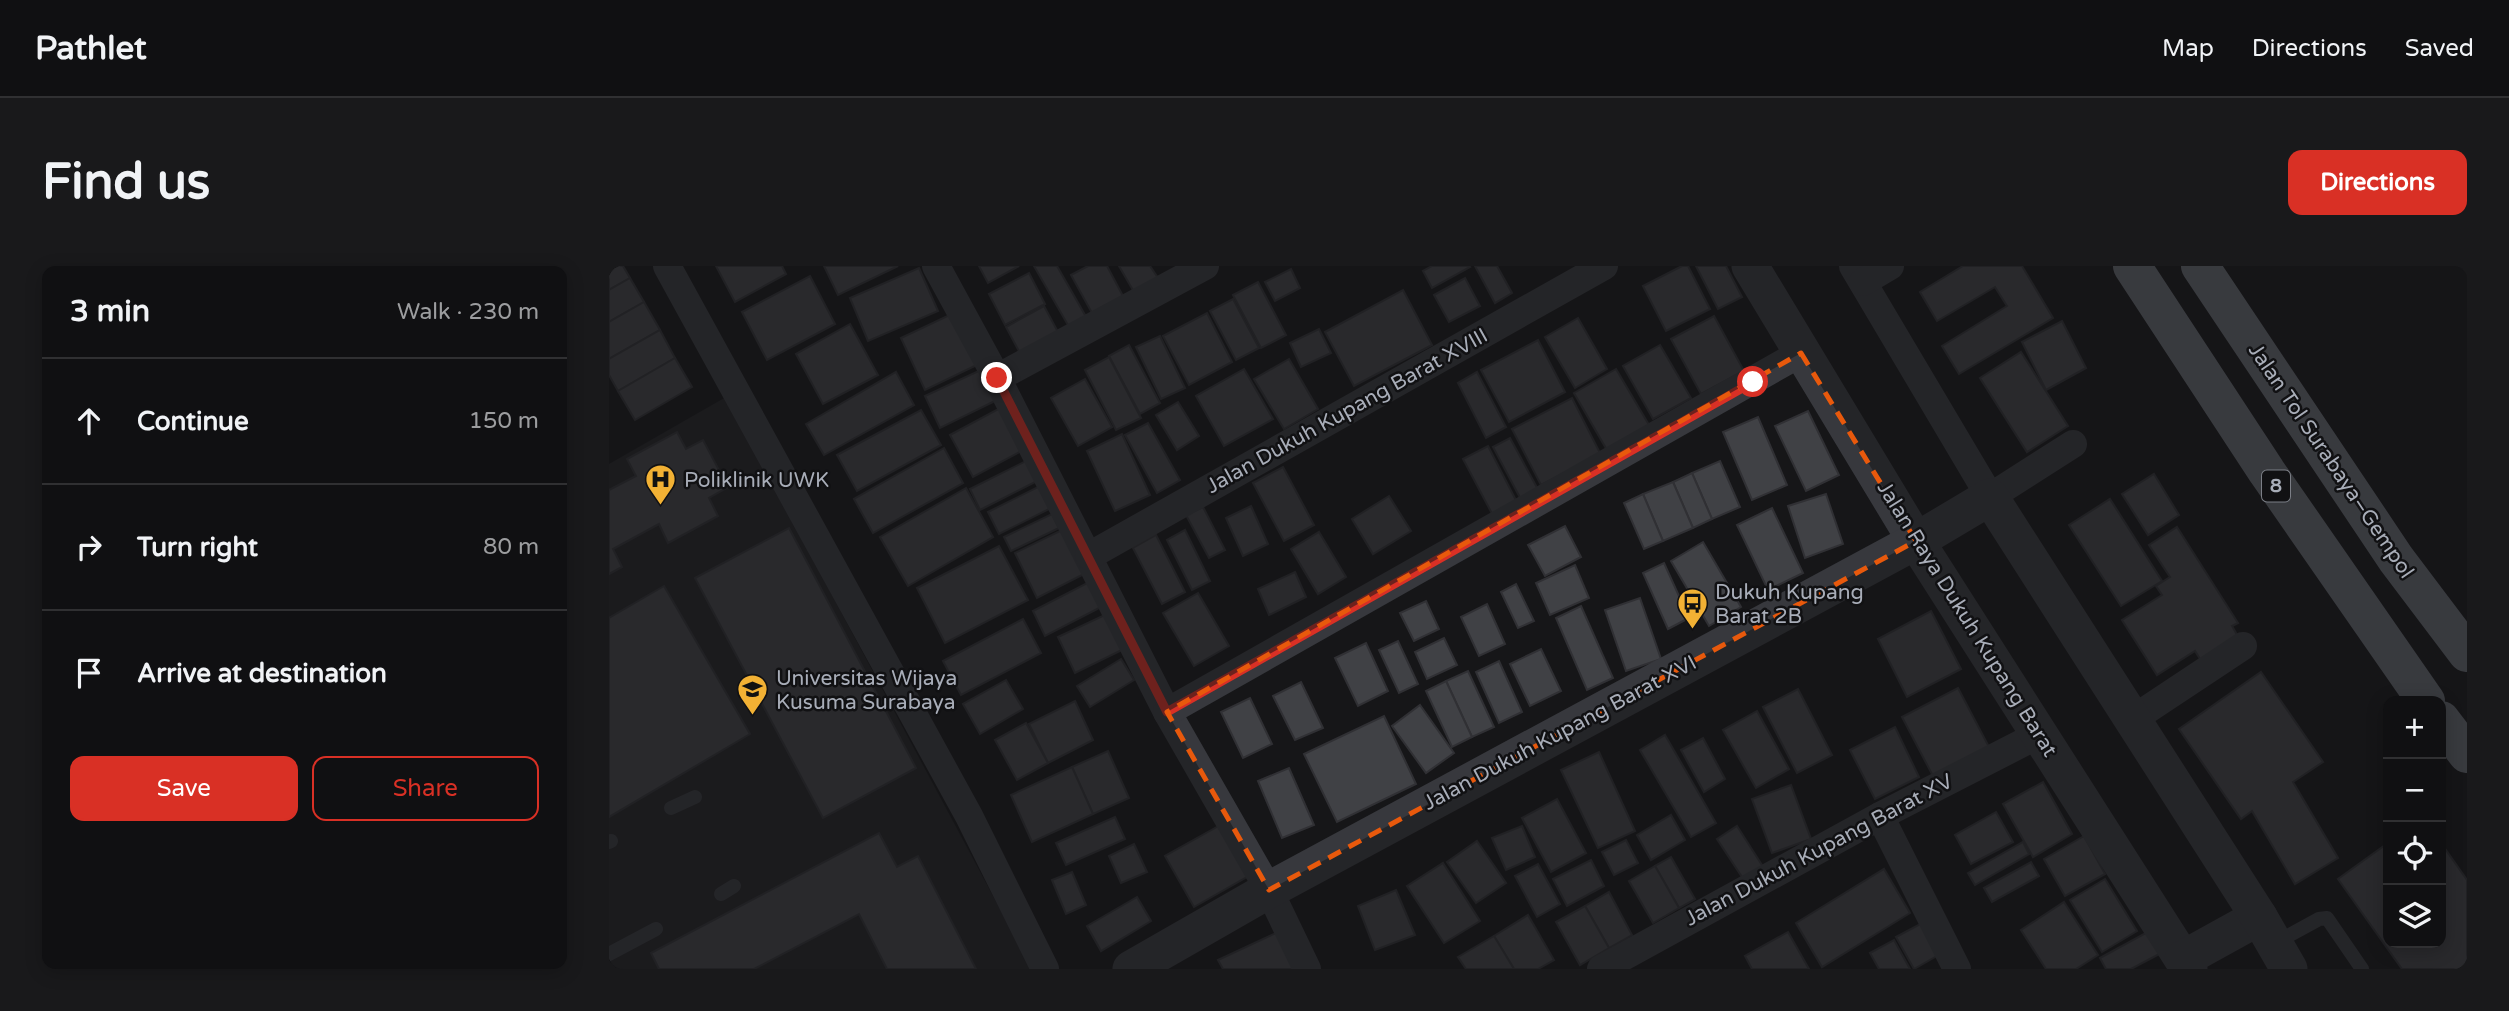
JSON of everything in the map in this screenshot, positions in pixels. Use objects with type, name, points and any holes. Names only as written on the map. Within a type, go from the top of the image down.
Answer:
[{"type":"highway","name":"8","points":[[2132,266],[2267,472],[2423,696]]},
{"type":"highway","name":"Jalan Tol Surabaya–Gempol","points":[[2200,266],[2396,559],[2467,653]]},
{"type":"highway","points":[[2446,727],[2467,754]]},
{"type":"street","points":[[667,266],[969,816],[1045,969]]},
{"type":"street","points":[[936,266],[997,378],[1167,712],[1269,890],[1307,969]]},
{"type":"street","points":[[997,378],[1205,266]]},
{"type":"street","name":"Jalan Dukuh Kupang Barat XVIII","points":[[1089,556],[1604,266]]},
{"type":"street","name":"Jalan Raya Dukuh Kupang Barat","points":[[1750,266],[1916,541],[2186,964]]},
{"type":"street","points":[[1890,266],[1858,274],[1990,497],[2274,943],[2186,964]]},
{"type":"street","points":[[1167,712],[1801,353]]},
{"type":"street","points":[[1990,497],[2073,444]]},
{"type":"street","name":"Jalan Dukuh Kupang Barat XVI","points":[[1131,969],[1269,890],[1916,541],[1990,497]]},
{"type":"street","points":[[2133,719],[2243,646]]},
{"type":"street","name":"Jalan Dukuh Kupang Barat XV","points":[[1601,969],[1880,816],[2040,734]]},
{"type":"street","points":[[1880,816],[1957,969]]},
{"type":"lane","points":[[671,808],[695,797]]},
{"type":"lane","points":[[2274,943],[2319,919],[2327,918],[2362,969]]},
{"type":"lane","points":[[609,954],[656,929]]},
{"type":"highlighted area","points":[[1801,353],[1916,541],[1269,890],[1167,712]]},
{"type":"shaded area","name":"Universitas Wijaya Kusuma Surabaya","points":[[726,397],[1032,969],[609,969],[609,464]]},
{"type":"building","points":[[609,266],[623,266],[630,278],[609,290]]},
{"type":"building","points":[[716,266],[782,266],[786,274],[735,302]]},
{"type":"building","points":[[824,266],[898,266],[838,295]]},
{"type":"building","points":[[979,266],[1019,266],[988,283]]},
{"type":"building","points":[[1034,266],[1057,266],[1089,322],[1072,332]]},
{"type":"building","points":[[1088,266],[1107,266],[1123,296],[1092,313],[1071,275]]},
{"type":"building","points":[[1119,266],[1150,266],[1158,278],[1134,292]]},
{"type":"building","points":[[1432,266],[1470,267],[1432,288],[1423,271]]},
{"type":"building","points":[[1475,266],[1497,266],[1512,293],[1495,303]]},
{"type":"building","points":[[1682,266],[1688,266],[1710,309],[1666,331],[1643,286]]},
{"type":"building","points":[[1696,266],[1726,266],[1742,297],[1718,309]]},
{"type":"building","points":[[1963,266],[2022,266],[2053,318],[1959,374],[1942,346],[2007,306],[1995,287],[1937,321],[1920,292]]},
{"type":"building","points":[[919,268],[938,311],[868,341],[850,298]]},
{"type":"building","points":[[1291,269],[1300,288],[1275,301],[1265,282]]},
{"type":"building","points":[[1029,273],[1045,304],[1005,325],[989,294]]},
{"type":"building","points":[[810,276],[835,324],[767,360],[742,312]]},
{"type":"building","points":[[630,278],[644,302],[609,322],[609,290]]},
{"type":"building","points":[[1465,278],[1480,306],[1449,322],[1434,295]]},
{"type":"building","points":[[1258,282],[1286,335],[1261,348],[1233,295]]},
{"type":"building","points":[[1403,290],[1432,345],[1354,386],[1325,332]]},
{"type":"building","points":[[1233,299],[1259,348],[1236,360],[1210,311]]},
{"type":"building","points":[[644,302],[660,330],[609,359],[609,322]]},
{"type":"building","points":[[1044,306],[1058,332],[1020,353],[1006,327]]},
{"type":"building","points":[[958,311],[983,362],[925,390],[901,338]]},
{"type":"building","points":[[1207,313],[1232,362],[1189,385],[1163,336]]},
{"type":"building","points":[[1714,316],[1744,371],[1701,394],[1671,339]]},
{"type":"building","points":[[1578,318],[1607,369],[1575,388],[1545,337]]},
{"type":"building","points":[[2062,321],[2086,368],[2046,390],[2022,342]]},
{"type":"building","points":[[850,324],[878,375],[823,404],[796,354]]},
{"type":"building","points":[[1319,329],[1331,353],[1301,367],[1290,343]]},
{"type":"building","points":[[660,330],[675,358],[618,391],[609,375],[609,359]]},
{"type":"building","points":[[1160,336],[1185,388],[1161,399],[1136,347]]},
{"type":"building","points":[[1538,340],[1565,392],[1509,422],[1481,370]]},
{"type":"building","points":[[1129,345],[1160,403],[1140,414],[1109,356]]},
{"type":"building","points":[[1660,345],[1691,398],[1653,419],[1623,366]]},
{"type":"building","points":[[2021,352],[2068,426],[2027,452],[1980,378]]},
{"type":"building","points":[[1109,357],[1141,418],[1116,430],[1085,370]]},
{"type":"building","points":[[675,358],[692,387],[635,420],[618,391]]},
{"type":"building","points":[[1289,359],[1318,409],[1284,429],[1254,379]]},
{"type":"building","points":[[985,368],[999,399],[940,428],[925,396]]},
{"type":"building","points":[[1244,369],[1273,419],[1224,446],[1196,396]]},
{"type":"building","points":[[1616,369],[1649,425],[1607,450],[1574,393]]},
{"type":"building","points":[[896,372],[914,405],[824,455],[806,424]]},
{"type":"building","points":[[1477,372],[1506,427],[1486,438],[1458,383]]},
{"type":"building","points":[[1085,379],[1112,427],[1078,446],[1051,398]]},
{"type":"building","points":[[1572,398],[1601,455],[1541,485],[1512,429]]},
{"type":"building","points":[[1178,402],[1199,436],[1177,450],[1156,415]]},
{"type":"building","points":[[1002,407],[1025,449],[973,477],[950,435]]},
{"type":"building","points":[[921,410],[941,445],[857,491],[837,455]]},
{"type":"building","points":[[1808,411],[1839,475],[1806,491],[1775,426]]},
{"type":"building","points":[[1758,417],[1787,485],[1752,500],[1723,432]]},
{"type":"building","points":[[1148,423],[1180,480],[1157,493],[1125,435]]},
{"type":"building","name":"Poliklinik UWK","points":[[677,432],[686,449],[703,440],[728,487],[709,498],[718,516],[668,543],[659,524],[613,549],[622,567],[609,574],[609,490],[636,476],[627,459]]},
{"type":"building","points":[[1122,434],[1150,495],[1115,511],[1087,451]]},
{"type":"building","points":[[1510,438],[1541,495],[1524,505],[1493,447]]},
{"type":"building","points":[[1488,446],[1521,510],[1497,523],[1463,459]]},
{"type":"building","points":[[944,448],[963,483],[873,533],[854,499]]},
{"type":"building","points":[[1034,457],[1045,477],[980,510],[970,489]]},
{"type":"building","points":[[1720,461],[1740,507],[1712,519],[1692,473]]},
{"type":"building","points":[[1283,467],[1314,525],[1284,541],[1253,483]]},
{"type":"building","points":[[1692,473],[1712,519],[1693,528],[1673,482]]},
{"type":"building","points":[[2154,474],[2179,515],[2148,535],[2122,494]]},
{"type":"building","points":[[1673,482],[1693,528],[1663,541],[1643,494]]},
{"type":"building","points":[[1046,483],[1057,505],[999,534],[988,512]]},
{"type":"building","points":[[966,488],[993,537],[908,586],[880,537]]},
{"type":"building","points":[[1643,494],[1663,541],[1644,549],[1624,503]]},
{"type":"building","points":[[1826,494],[1843,544],[1805,558],[1788,506]]},
{"type":"building","points":[[1389,496],[1411,531],[1373,554],[1352,519]]},
{"type":"building","points":[[2110,499],[2162,581],[2121,606],[2069,525]]},
{"type":"building","points":[[1251,506],[1268,544],[1243,556],[1226,518]]},
{"type":"building","points":[[1203,507],[1225,550],[1209,558],[1186,515]]},
{"type":"building","points":[[1772,508],[1803,573],[1768,590],[1737,525]]},
{"type":"building","points":[[1052,514],[1059,528],[1011,551],[1004,537]]},
{"type":"building","points":[[1565,526],[1581,557],[1545,576],[1528,545]]},
{"type":"building","points":[[2177,527],[2238,623],[2232,626],[2240,640],[2202,662],[2195,651],[2157,675],[2122,620],[2162,595],[2156,586],[2170,577],[2149,545]]},
{"type":"building","points":[[789,528],[916,768],[823,818],[695,578]]},
{"type":"building","points":[[1062,530],[1084,574],[1037,598],[1015,553]]},
{"type":"building","points":[[1185,530],[1210,581],[1192,590],[1167,540]]},
{"type":"building","points":[[1319,532],[1346,577],[1318,594],[1291,549]]},
{"type":"building","points":[[1156,535],[1185,592],[1162,604],[1133,548]]},
{"type":"building","points":[[1703,542],[1741,607],[1709,626],[1671,561]]},
{"type":"building","points":[[999,546],[1028,600],[945,643],[917,588]]},
{"type":"building","points":[[1664,563],[1689,618],[1668,629],[1643,573]]},
{"type":"building","points":[[1575,565],[1589,598],[1550,615],[1536,583]]},
{"type":"building","points":[[1295,572],[1306,597],[1269,615],[1258,589]]},
{"type":"building","points":[[1093,580],[1105,605],[1045,636],[1033,611]]},
{"type":"building","points":[[1516,584],[1534,621],[1518,628],[1501,592]]},
{"type":"building","points":[[664,586],[750,734],[609,817],[609,618]]},
{"type":"building","points":[[1198,593],[1229,646],[1194,666],[1163,613]]},
{"type":"building","points":[[1640,598],[1661,659],[1626,671],[1605,610]]},
{"type":"building","points":[[1426,601],[1439,629],[1414,641],[1400,613]]},
{"type":"building","points":[[1487,604],[1505,644],[1479,656],[1461,617]]},
{"type":"building","points":[[1581,606],[1613,678],[1587,690],[1556,618]]},
{"type":"building","points":[[1931,611],[1961,669],[1907,697],[1878,639]]},
{"type":"building","points":[[1111,612],[1128,647],[1075,673],[1058,637]]},
{"type":"building","points":[[1023,619],[1041,653],[961,695],[943,661]]},
{"type":"building","points":[[1444,638],[1457,665],[1427,679],[1415,652]]},
{"type":"building","points":[[1398,641],[1418,684],[1399,693],[1379,650]]},
{"type":"building","points":[[1366,643],[1388,691],[1358,706],[1335,658]]},
{"type":"building","points":[[1541,649],[1561,691],[1530,706],[1510,664]]},
{"type":"building","points":[[1121,659],[1134,680],[1090,707],[1077,686]]},
{"type":"building","points":[[1499,661],[1522,712],[1499,723],[1476,672]]},
{"type":"building","points":[[1468,671],[1494,727],[1472,737],[1446,681]]},
{"type":"building","points":[[2261,672],[2323,762],[2293,782],[2338,858],[2295,884],[2252,811],[2241,819],[2179,729]]},
{"type":"building","points":[[1006,680],[1023,709],[980,734],[963,704]]},
{"type":"building","points":[[1446,681],[1472,737],[1452,747],[1426,691]]},
{"type":"building","points":[[1301,682],[1323,728],[1295,740],[1273,696]]},
{"type":"building","points":[[1958,688],[1989,747],[1933,776],[1902,717]]},
{"type":"building","points":[[1798,689],[1832,755],[1797,773],[1763,707]]},
{"type":"building","points":[[1250,698],[1272,744],[1243,758],[1221,712]]},
{"type":"building","points":[[1075,701],[1093,740],[1048,763],[1029,724]]},
{"type":"building","points":[[1420,705],[1454,753],[1426,773],[1392,726]]},
{"type":"building","points":[[1757,711],[1789,769],[1756,788],[1723,730]]},
{"type":"building","points":[[1384,716],[1416,784],[1337,822],[1304,754]]},
{"type":"building","points":[[1026,723],[1048,763],[1017,780],[995,740]]},
{"type":"building","points":[[1895,727],[1919,777],[1875,799],[1850,750]]},
{"type":"building","points":[[1665,735],[1716,823],[1691,837],[1640,750]]},
{"type":"building","points":[[1703,738],[1725,779],[1704,792],[1681,750]]},
{"type":"building","points":[[1108,751],[1129,798],[1093,814],[1072,767]]},
{"type":"building","points":[[1599,752],[1635,831],[1598,848],[1561,770]]},
{"type":"building","points":[[1072,767],[1093,814],[1032,842],[1011,795]]},
{"type":"building","points":[[1289,768],[1314,825],[1282,838],[1258,781]]},
{"type":"building","points":[[2043,782],[2072,834],[2033,857],[2003,804]]},
{"type":"building","points":[[1791,785],[1811,839],[1772,853],[1752,799]]},
{"type":"building","points":[[1557,799],[1586,853],[1551,872],[1522,818]]},
{"type":"building","points":[[1996,812],[2013,842],[1971,864],[1955,835]]},
{"type":"building","points":[[1671,815],[1685,840],[1651,860],[1637,835]]},
{"type":"building","points":[[1115,817],[1125,839],[1066,865],[1056,843]]},
{"type":"building","points":[[1224,823],[1252,874],[1194,907],[1165,856]]},
{"type":"building","points":[[1522,826],[1535,857],[1506,870],[1492,838]]},
{"type":"building","points":[[1737,826],[1767,873],[1748,886],[1717,839]]},
{"type":"building","points":[[879,833],[897,867],[918,856],[976,969],[887,969],[859,914],[754,969],[659,969],[651,953]]},
{"type":"building","points":[[2084,836],[2105,874],[2065,896],[2044,859]]},
{"type":"building","points":[[1626,840],[1638,863],[1614,875],[1602,852]]},
{"type":"building","points":[[1477,841],[1506,883],[1476,903],[1447,862]]},
{"type":"building","points":[[2023,842],[2029,854],[1975,885],[1968,873]]},
{"type":"building","points":[[1134,844],[1147,872],[1121,883],[1109,856]]},
{"type":"building","points":[[2383,847],[2383,942],[2338,879]]},
{"type":"building","points":[[2446,850],[2467,880],[2467,969],[2402,969],[2387,948],[2446,948]]},
{"type":"building","points":[[1671,857],[1695,899],[1679,908],[1655,866]]},
{"type":"building","points":[[1591,860],[1604,886],[1567,906],[1553,879]]},
{"type":"building","points":[[2031,862],[2039,876],[1992,902],[1984,888]]},
{"type":"building","points":[[1443,863],[1480,921],[1444,943],[1407,886]]},
{"type":"building","points":[[1538,864],[1560,904],[1537,917],[1515,876]]},
{"type":"building","points":[[1655,866],[1679,908],[1653,923],[1629,881]]},
{"type":"building","points":[[1884,869],[1910,913],[1822,967],[1796,923]]},
{"type":"building","points":[[1072,872],[1086,905],[1066,914],[1052,880]]},
{"type":"building","points":[[2105,879],[2137,931],[2102,952],[2070,900]]},
{"type":"building","points":[[1396,890],[1415,935],[1375,950],[1358,906]]},
{"type":"building","points":[[1609,892],[1632,935],[1609,948],[1585,906]]},
{"type":"building","points":[[1137,897],[1151,921],[1101,951],[1087,926]]},
{"type":"building","points":[[2064,902],[2098,955],[2076,969],[2046,969],[2021,930]]},
{"type":"building","points":[[1585,906],[1609,948],[1580,965],[1556,922]]},
{"type":"building","points":[[1528,915],[1554,960],[1538,969],[1514,969],[1494,936]]},
{"type":"building","points":[[1924,922],[1942,953],[1914,969],[1896,937]]},
{"type":"building","points":[[2153,929],[2165,951],[2131,969],[2106,969],[2100,958]]},
{"type":"building","points":[[1278,932],[1295,969],[1223,969],[1218,960]]},
{"type":"building","points":[[1788,932],[1809,969],[1752,969],[1745,956]]},
{"type":"building","points":[[1494,936],[1514,969],[1466,969],[1458,957]]},
{"type":"building","points":[[1894,940],[1910,969],[1879,969],[1870,953]]},
{"type":"place","name":"Poliklinik UWK","points":[[661,507]]},
{"type":"place","name":"Dukuh Kupang Barat 2B","points":[[1692,631]]},
{"type":"place","name":"Universitas Wijaya Kusuma Surabaya","points":[[753,717]]},
{"type":"route","points":[[997,378],[1167,712],[1753,382]]}]
